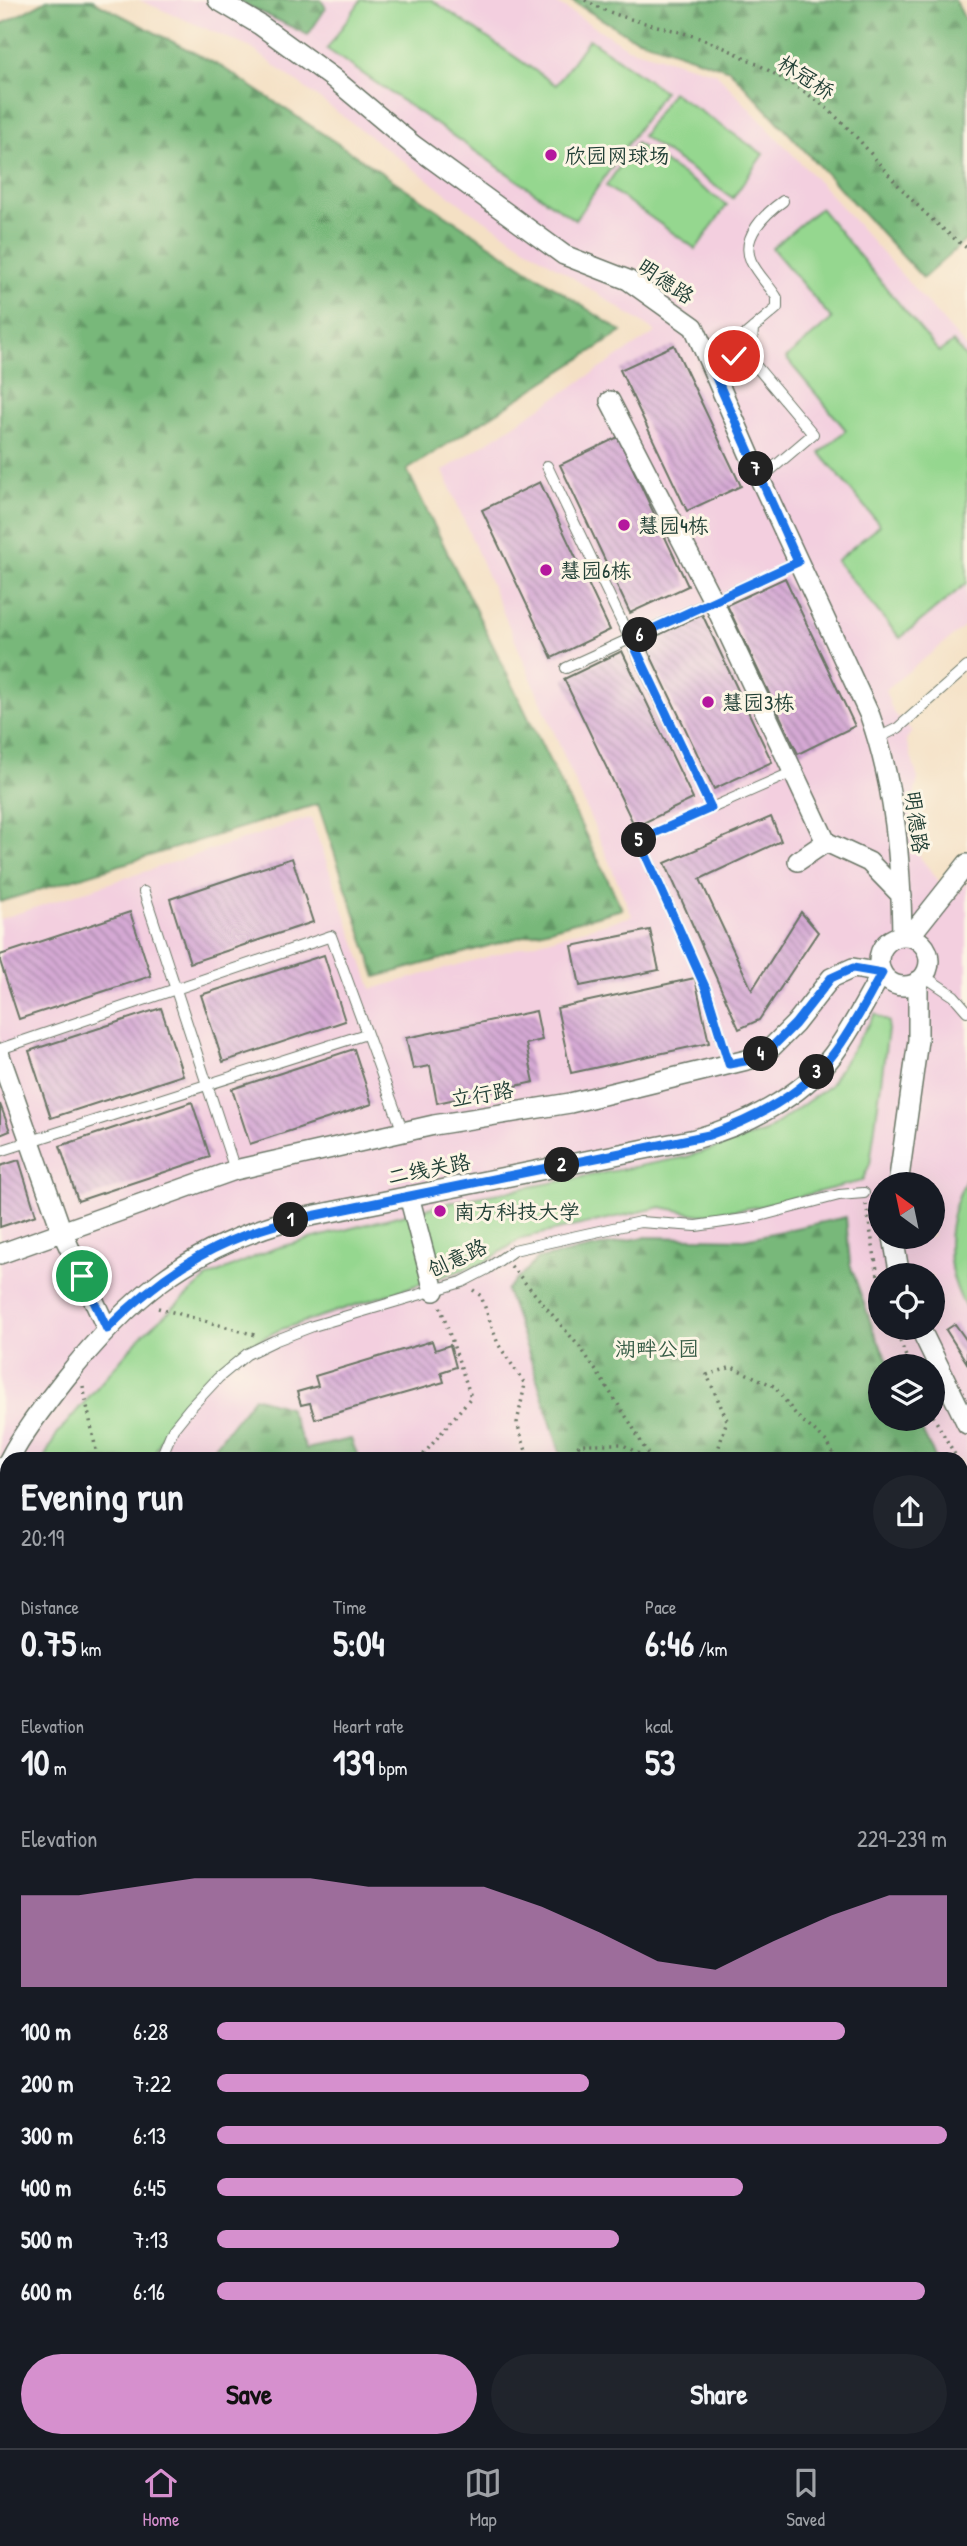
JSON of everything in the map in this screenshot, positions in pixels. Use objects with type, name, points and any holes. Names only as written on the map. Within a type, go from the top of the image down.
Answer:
[{"type":"street","name":"明德路","points":[[218,0],[260,25],[333,78],[413,145],[564,255],[628,280],[694,327],[715,360],[760,479],[878,738],[887,773],[900,864],[906,936]]},
{"type":"street","points":[[610,401],[713,601],[826,842],[869,862],[902,896]]},
{"type":"street","points":[[798,861],[826,842]]},
{"type":"street","points":[[906,936],[967,864]]},
{"type":"street","points":[[900,1172],[918,1040],[921,978],[929,960],[928,952],[918,940],[906,936],[888,941],[883,947],[879,963],[882,973],[897,985],[912,984],[921,978]]},
{"type":"street","name":"立行路","points":[[0,1254],[235,1170],[403,1132],[570,1102],[755,1059],[795,1024],[831,978],[853,968],[882,973]]},
{"type":"street","name":"二线关路","points":[[14,1452],[78,1362],[107,1329],[136,1301],[183,1265],[231,1240],[286,1221],[695,1139],[747,1120],[792,1093],[826,1063],[882,973]]},
{"type":"street","points":[[0,1056],[62,1232],[107,1329]]},
{"type":"street","points":[[409,1196],[434,1291]]},
{"type":"street","points":[[926,1340],[967,1424]]},
{"type":"lane","points":[[715,360],[776,308],[777,298],[751,263],[748,244],[768,211],[783,201]]},
{"type":"lane","points":[[753,328],[751,360],[813,434],[760,479]]},
{"type":"lane","points":[[715,360],[751,360]]},
{"type":"lane","points":[[547,466],[711,808]]},
{"type":"lane","points":[[566,668],[798,562]]},
{"type":"lane","points":[[878,738],[898,728],[967,667]]},
{"type":"lane","points":[[729,1064],[706,989],[639,840],[793,772]]},
{"type":"lane","points":[[144,892],[235,1170]]},
{"type":"lane","points":[[0,1049],[331,936],[403,1132]]},
{"type":"lane","points":[[921,978],[954,996],[967,1010]]},
{"type":"lane","points":[[0,1152],[366,1034]]},
{"type":"lane","name":"创意路","points":[[163,1452],[173,1429],[193,1404],[247,1354],[313,1326],[463,1282],[514,1250],[640,1222],[696,1226],[751,1218],[839,1195],[864,1193]]},
{"type":"path","name":"林冠桥","points":[[585,0],[614,15],[720,46],[806,93],[846,125],[905,193],[967,248]]},
{"type":"path","points":[[864,1193],[876,1263]]},
{"type":"path","points":[[500,1259],[513,1267],[583,1351],[631,1424],[646,1452]]},
{"type":"path","points":[[463,1282],[481,1296],[498,1344],[525,1384],[517,1423],[526,1452]]},
{"type":"path","points":[[426,1452],[471,1397],[434,1291]]},
{"type":"path","points":[[136,1301],[274,1341]]},
{"type":"path","points":[[78,1362],[96,1452]]},
{"type":"path","points":[[717,1452],[727,1420],[707,1374],[732,1367],[774,1386],[797,1416],[828,1443],[832,1452]]},
{"type":"path","points":[[942,1431],[953,1452]]},
{"type":"path","points":[[576,1452],[579,1444],[622,1444],[636,1452]]},
{"type":"shaded area","name":"南方科技大学","points":[[139,0],[552,0],[628,48],[716,73],[831,195],[967,348],[967,625],[885,690],[893,712],[912,731],[906,740],[918,779],[913,801],[920,857],[938,880],[949,902],[967,881],[967,1452],[0,1452],[0,919],[309,818],[313,818],[311,819],[372,989],[632,916],[443,471],[656,332],[466,208],[251,48]]},
{"type":"green space","points":[[47,0],[92,0],[222,67],[622,332],[407,470],[622,909],[376,977],[318,804],[0,902],[0,25]]},
{"type":"green space","points":[[236,0],[321,0],[326,8],[308,35]]},
{"type":"green space","name":"欣园网球场","points":[[361,0],[432,0],[556,85],[589,39],[664,91],[575,220],[327,49]]},
{"type":"green space","points":[[570,0],[955,0],[967,23],[967,239],[923,278],[730,70],[630,36]]},
{"type":"green space","points":[[672,92],[763,154],[733,198],[642,136]]},
{"type":"green space","points":[[636,143],[727,205],[696,249],[606,186]]},
{"type":"green space","points":[[820,208],[939,352],[953,342],[967,359],[967,583],[900,638],[836,561],[880,525],[820,453],[846,430],[786,358],[832,319],[772,248]]},
{"type":"green space","points":[[875,1014],[889,1022],[870,1164],[862,1181],[762,1206],[701,1215],[661,1207],[522,1238],[484,1263],[279,1330],[243,1348],[213,1371],[188,1397],[166,1428],[155,1452],[47,1452],[57,1434],[141,1336],[208,1277],[273,1249],[457,1201],[686,1157],[765,1132],[829,1086]]},
{"type":"green space","points":[[967,1178],[967,1310],[953,1277],[949,1244],[954,1211]]},
{"type":"green space","name":"湖畔公园","points":[[846,1217],[850,1264],[868,1315],[868,1340],[878,1340],[885,1354],[868,1354],[868,1431],[922,1431],[932,1452],[560,1452],[506,1290],[538,1259],[644,1237],[745,1239]]},
{"type":"green space","points":[[254,1397],[288,1407],[306,1449],[351,1439],[356,1452],[211,1452]]},
{"type":"building","points":[[674,345],[741,486],[687,511],[620,370]]},
{"type":"building","name":"慧园4栋","points":[[618,437],[688,586],[630,613],[560,465]]},
{"type":"building","name":"慧园6栋","points":[[540,482],[610,630],[552,658],[482,510]]},
{"type":"building","points":[[785,578],[855,726],[798,754],[727,605]]},
{"type":"building","name":"慧园3栋","points":[[702,614],[772,762],[714,789],[644,642]]},
{"type":"building","points":[[622,651],[693,799],[635,827],[564,679]]},
{"type":"building","points":[[771,817],[781,841],[700,879],[752,990],[801,912],[818,932],[759,1020],[739,1029],[665,863]]},
{"type":"building","points":[[292,858],[313,922],[190,963],[170,899]]},
{"type":"building","points":[[130,912],[151,976],[19,1019],[0,955]]},
{"type":"building","points":[[650,930],[659,970],[580,986],[572,946]]},
{"type":"building","points":[[324,955],[345,1021],[223,1062],[201,995]]},
{"type":"building","points":[[695,978],[709,1043],[571,1073],[557,1008]]},
{"type":"building","points":[[161,1008],[183,1075],[51,1118],[29,1051]]},
{"type":"building","points":[[536,1011],[542,1040],[526,1044],[534,1082],[437,1103],[430,1066],[413,1069],[406,1038]]},
{"type":"building","points":[[354,1049],[372,1104],[250,1144],[232,1089]]},
{"type":"building","points":[[192,1102],[210,1157],[78,1201],[60,1146]]},
{"type":"building","points":[[0,1104],[10,1131],[0,1135]]},
{"type":"building","points":[[19,1160],[36,1215],[0,1227],[0,1166]]},
{"type":"building","points":[[955,1324],[967,1341],[967,1363],[946,1330]]},
{"type":"building","points":[[432,1341],[435,1350],[450,1345],[456,1367],[441,1372],[444,1382],[315,1419],[310,1403],[301,1405],[297,1392],[318,1386],[315,1376]]},
{"type":"place","name":"欣园网球场","points":[[551,155]]},
{"type":"place","name":"慧园4栋","points":[[624,525]]},
{"type":"place","name":"慧园6栋","points":[[546,570]]},
{"type":"place","name":"慧园3栋","points":[[708,702]]},
{"type":"place","name":"南方科技大学","points":[[440,1211]]},
{"type":"route","points":[[82,1276],[107,1329],[136,1301],[183,1265],[248,1233],[286,1221],[709,1135],[758,1114],[792,1093],[834,1054],[882,973],[853,968],[831,978],[795,1024],[773,1046],[755,1059],[729,1064],[706,989],[639,840],[711,808],[631,639],[798,562],[710,364],[720,356],[734,356]]}]
